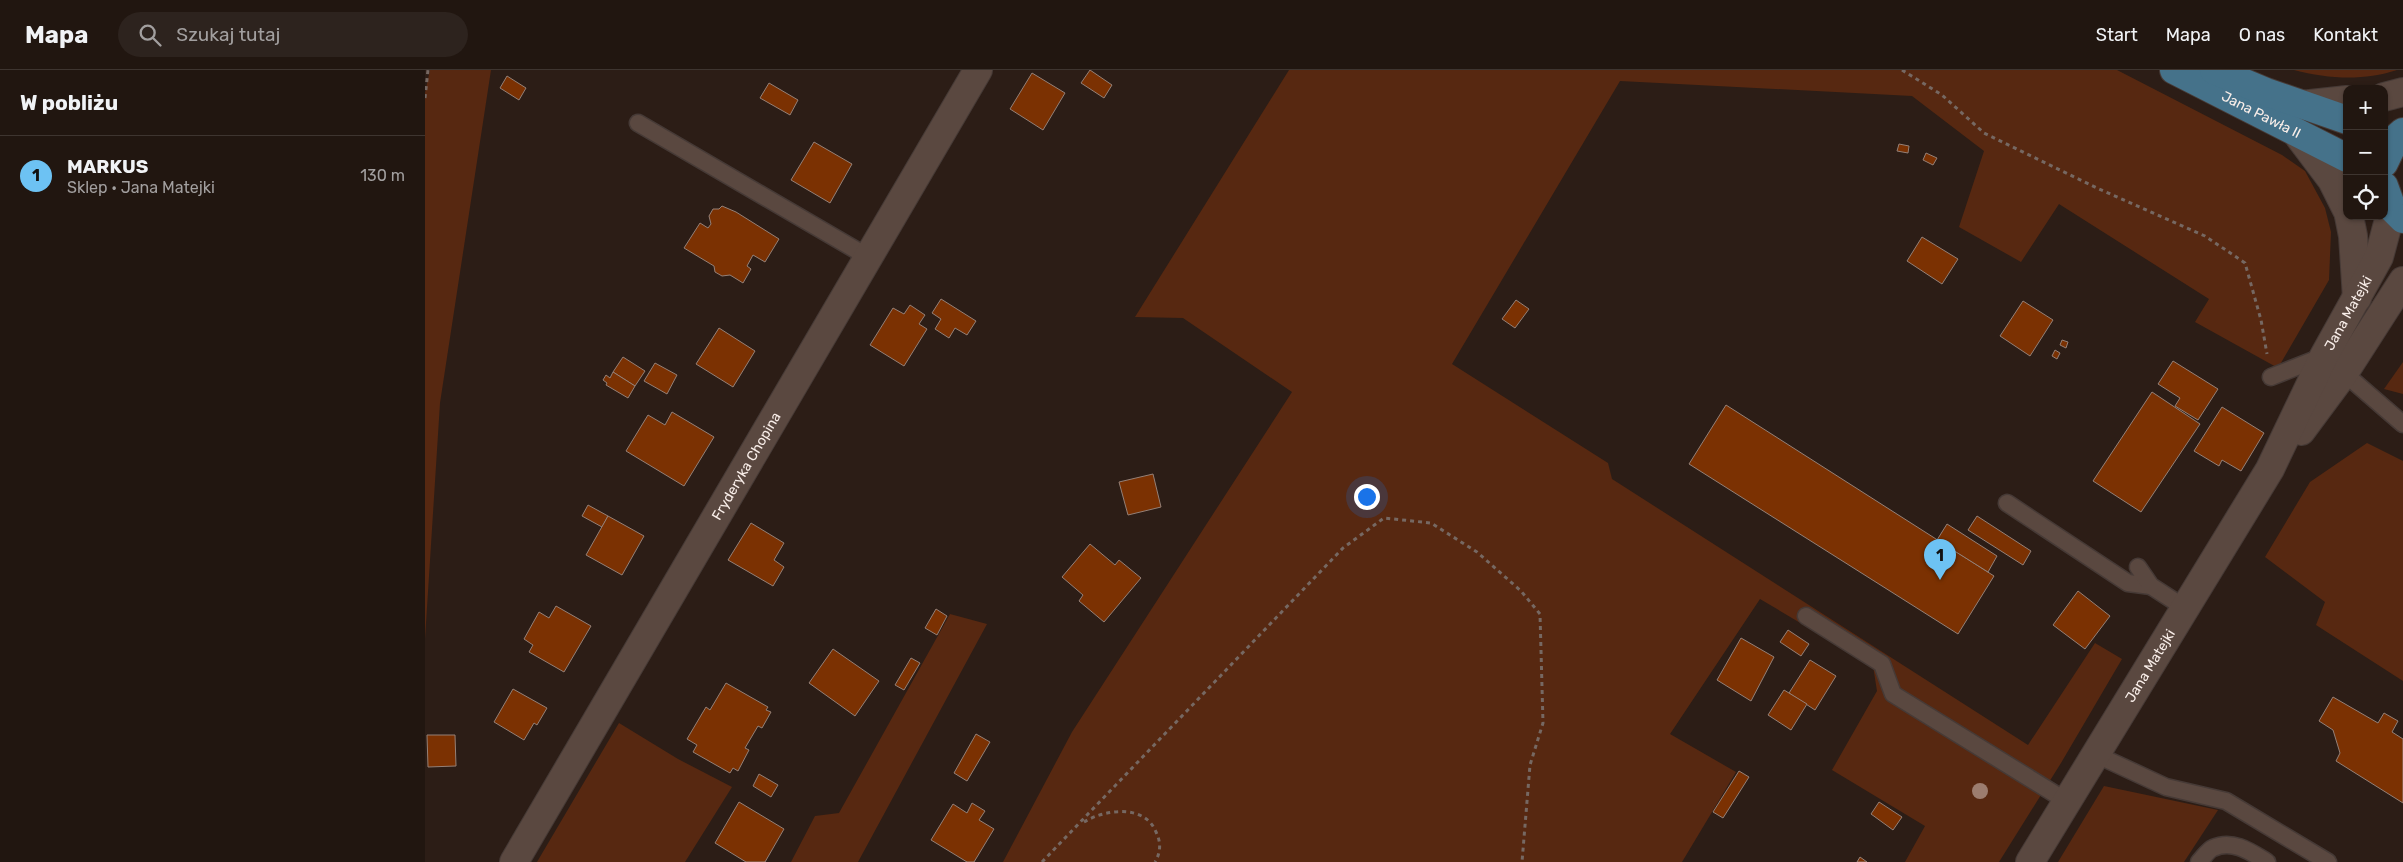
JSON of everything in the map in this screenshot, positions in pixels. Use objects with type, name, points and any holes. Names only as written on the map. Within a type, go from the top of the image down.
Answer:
[{"type":"main road","name":"Jana Pawła II","points":[[2174,70],[2343,156]]},
{"type":"main road","name":"Jana Pawła II","points":[[2214,70],[2343,119]]},
{"type":"main road","points":[[2388,130],[2403,132]]},
{"type":"main road","points":[[2388,155],[2396,138],[2403,132]]},
{"type":"street","name":"Fryderyka Chopina","points":[[514,862],[978,70]]},
{"type":"street","points":[[2388,96],[2403,92]]},
{"type":"street","points":[[2301,104],[2343,100]]},
{"type":"street","points":[[2295,131],[2332,180],[2343,202]]},
{"type":"street","name":"Jana Matejki","points":[[2030,862],[2270,469],[2298,436],[2334,364],[2357,298],[2379,257],[2393,204]]},
{"type":"street","points":[[2350,220],[2353,236],[2357,298]]},
{"type":"street","name":"Jana Matejki","points":[[2334,364],[2395,302],[2403,281]]},
{"type":"lane","points":[[637,123],[868,257]]},
{"type":"lane","points":[[2271,377],[2334,364],[2403,424]]},
{"type":"lane","points":[[2007,503],[2128,583],[2151,586]]},
{"type":"lane","points":[[2138,567],[2151,586],[2185,608]]},
{"type":"lane","points":[[1806,616],[1882,664],[1893,694],[2068,802]]},
{"type":"lane","points":[[2097,755],[2166,787],[2226,800],[2328,862]]},
{"type":"lane","points":[[2199,862],[2212,848],[2230,844],[2247,849],[2267,862]]},
{"type":"path","points":[[425,98],[428,70]]},
{"type":"path","points":[[1902,70],[1942,95],[1984,133],[2099,189],[2205,236],[2245,263],[2261,320],[2271,377]]},
{"type":"path","points":[[1042,862],[1343,548],[1384,518],[1431,523],[1477,552],[1521,591],[1540,614],[1543,723],[1530,765],[1523,862]]},
{"type":"path","points":[[1079,825],[1095,816],[1108,812],[1123,811],[1140,815],[1154,827],[1160,842],[1155,862]]},
{"type":"shaded area","points":[[430,70],[491,70],[440,403],[425,639],[425,93]]},
{"type":"shaded area","points":[[1289,70],[2117,70],[2282,155],[2305,171],[2325,208],[2331,232],[2329,280],[2278,368],[2195,322],[2209,299],[2059,204],[2021,262],[1959,227],[1984,151],[1912,96],[1620,81],[1452,364],[1608,463],[1612,479],[2028,745],[2095,643],[2122,659],[2061,763],[1999,862],[1905,862],[1925,826],[1832,770],[1877,691],[1873,666],[1760,599],[1670,734],[1736,772],[1682,862],[1003,862],[1072,732],[1292,392],[1183,318],[1135,317]]},
{"type":"shaded area","points":[[2294,70],[2397,70],[2384,74],[2346,78]]},
{"type":"shaded area","points":[[2403,362],[2403,394],[2384,389]]},
{"type":"shaded area","points":[[2367,443],[2403,461],[2403,681],[2316,625],[2325,602],[2265,557],[2310,482]]},
{"type":"shaded area","points":[[950,614],[987,624],[858,862],[791,862],[815,816],[839,813]]},
{"type":"shaded area","points":[[619,723],[678,759],[732,787],[685,862],[537,862]]},
{"type":"shaded area","points":[[2104,786],[2218,810],[2184,862],[2058,862]]},
{"type":"building","points":[[1090,70],[1112,85],[1104,98],[1081,83]]},
{"type":"building","points":[[1032,73],[1065,93],[1043,130],[1010,109]]},
{"type":"building","points":[[507,76],[526,88],[519,100],[500,88]]},
{"type":"building","points":[[769,83],[798,100],[790,115],[760,98]]},
{"type":"building","points":[[814,142],[852,164],[830,203],[791,180]]},
{"type":"building","points":[[1899,144],[1909,146],[1908,153],[1897,151]]},
{"type":"building","points":[[1926,153],[1937,158],[1933,165],[1923,160]]},
{"type":"building","points":[[722,206],[736,212],[779,239],[765,262],[753,255],[747,266],[751,269],[743,283],[730,275],[722,276],[715,272],[714,266],[684,248],[700,223],[708,228],[711,224],[709,216],[713,209],[719,209]]},
{"type":"building","points":[[1922,237],[1958,259],[1942,284],[1907,261]]},
{"type":"building","points":[[941,299],[976,321],[967,335],[955,328],[949,338],[935,329],[941,319],[932,313]]},
{"type":"building","points":[[1516,300],[1529,309],[1515,328],[1502,319]]},
{"type":"building","points":[[2023,301],[2053,320],[2030,356],[2000,336]]},
{"type":"building","points":[[910,305],[925,315],[919,324],[927,329],[904,366],[870,345],[893,308],[904,314]]},
{"type":"building","points":[[719,328],[755,351],[733,387],[696,364]]},
{"type":"building","points":[[2062,340],[2068,342],[2066,348],[2060,345]]},
{"type":"building","points":[[2055,350],[2060,353],[2057,359],[2052,356]]},
{"type":"building","points":[[623,357],[645,371],[635,386],[613,372]]},
{"type":"building","points":[[2173,361],[2218,389],[2198,420],[2175,406],[2180,398],[2158,384]]},
{"type":"building","points":[[655,363],[677,375],[667,394],[644,381]]},
{"type":"building","points":[[613,372],[635,386],[628,398],[606,385],[607,383],[603,380],[606,375],[610,378]]},
{"type":"building","points":[[2152,392],[2200,424],[2141,512],[2093,481]]},
{"type":"building","points":[[1726,405],[1994,576],[1958,634],[1689,464]]},
{"type":"building","points":[[2222,407],[2264,433],[2241,471],[2222,460],[2219,466],[2194,451]]},
{"type":"building","points":[[672,412],[714,437],[684,486],[626,451],[648,415],[665,425]]},
{"type":"building","points":[[1153,474],[1161,507],[1128,515],[1119,482]]},
{"type":"building","points":[[588,505],[608,516],[602,527],[582,516]]},
{"type":"building","points":[[608,516],[644,536],[622,575],[586,555]]},
{"type":"building","points":[[1977,516],[2031,551],[2023,565],[1968,530]]},
{"type":"building","points":[[751,523],[784,543],[774,560],[784,567],[773,586],[728,560]]},
{"type":"building","points":[[1947,524],[1997,556],[1988,572],[1937,540]]},
{"type":"building","points":[[1090,544],[1115,565],[1119,560],[1141,578],[1104,622],[1079,601],[1083,595],[1062,577]]},
{"type":"building","points":[[2078,591],[2110,616],[2085,649],[2053,625]]},
{"type":"building","points":[[556,606],[591,626],[564,672],[529,652],[533,645],[524,639],[539,612],[549,618]]},
{"type":"building","points":[[936,609],[947,616],[937,635],[925,628]]},
{"type":"building","points":[[1788,630],[1809,644],[1801,656],[1780,642]]},
{"type":"building","points":[[1741,638],[1774,657],[1751,701],[1717,680]]},
{"type":"building","points":[[833,649],[879,681],[855,716],[809,683]]},
{"type":"building","points":[[911,658],[920,663],[904,690],[895,685]]},
{"type":"building","points":[[1810,660],[1836,676],[1815,710],[1789,693]]},
{"type":"building","points":[[726,683],[768,707],[766,710],[771,712],[762,728],[758,726],[745,748],[749,750],[738,771],[733,768],[730,773],[693,752],[697,745],[687,739],[706,707],[710,710]]},
{"type":"building","points":[[513,689],[547,708],[537,725],[534,723],[524,740],[494,722]]},
{"type":"building","points":[[1784,690],[1807,704],[1791,730],[1768,715]]},
{"type":"building","points":[[2333,697],[2378,723],[2384,713],[2398,721],[2392,732],[2403,739],[2403,803],[2336,761],[2340,753],[2333,730],[2319,721]]},
{"type":"building","points":[[976,734],[990,742],[967,781],[954,773]]},
{"type":"building","points":[[427,735],[455,735],[456,766],[428,767]]},
{"type":"building","points":[[1739,771],[1749,777],[1723,818],[1713,812]]},
{"type":"building","points":[[759,774],[778,785],[771,797],[753,786]]},
{"type":"building","points":[[739,802],[784,829],[765,862],[746,862],[715,843]]},
{"type":"building","points":[[1879,802],[1902,817],[1893,830],[1871,814]]},
{"type":"building","points":[[972,803],[985,811],[979,820],[994,829],[974,862],[967,862],[931,840],[953,804],[967,813]]},
{"type":"building","points":[[1860,857],[1867,862],[1857,862]]},
{"type":"place","name":"MARKUS","points":[[1940,580]]}]
